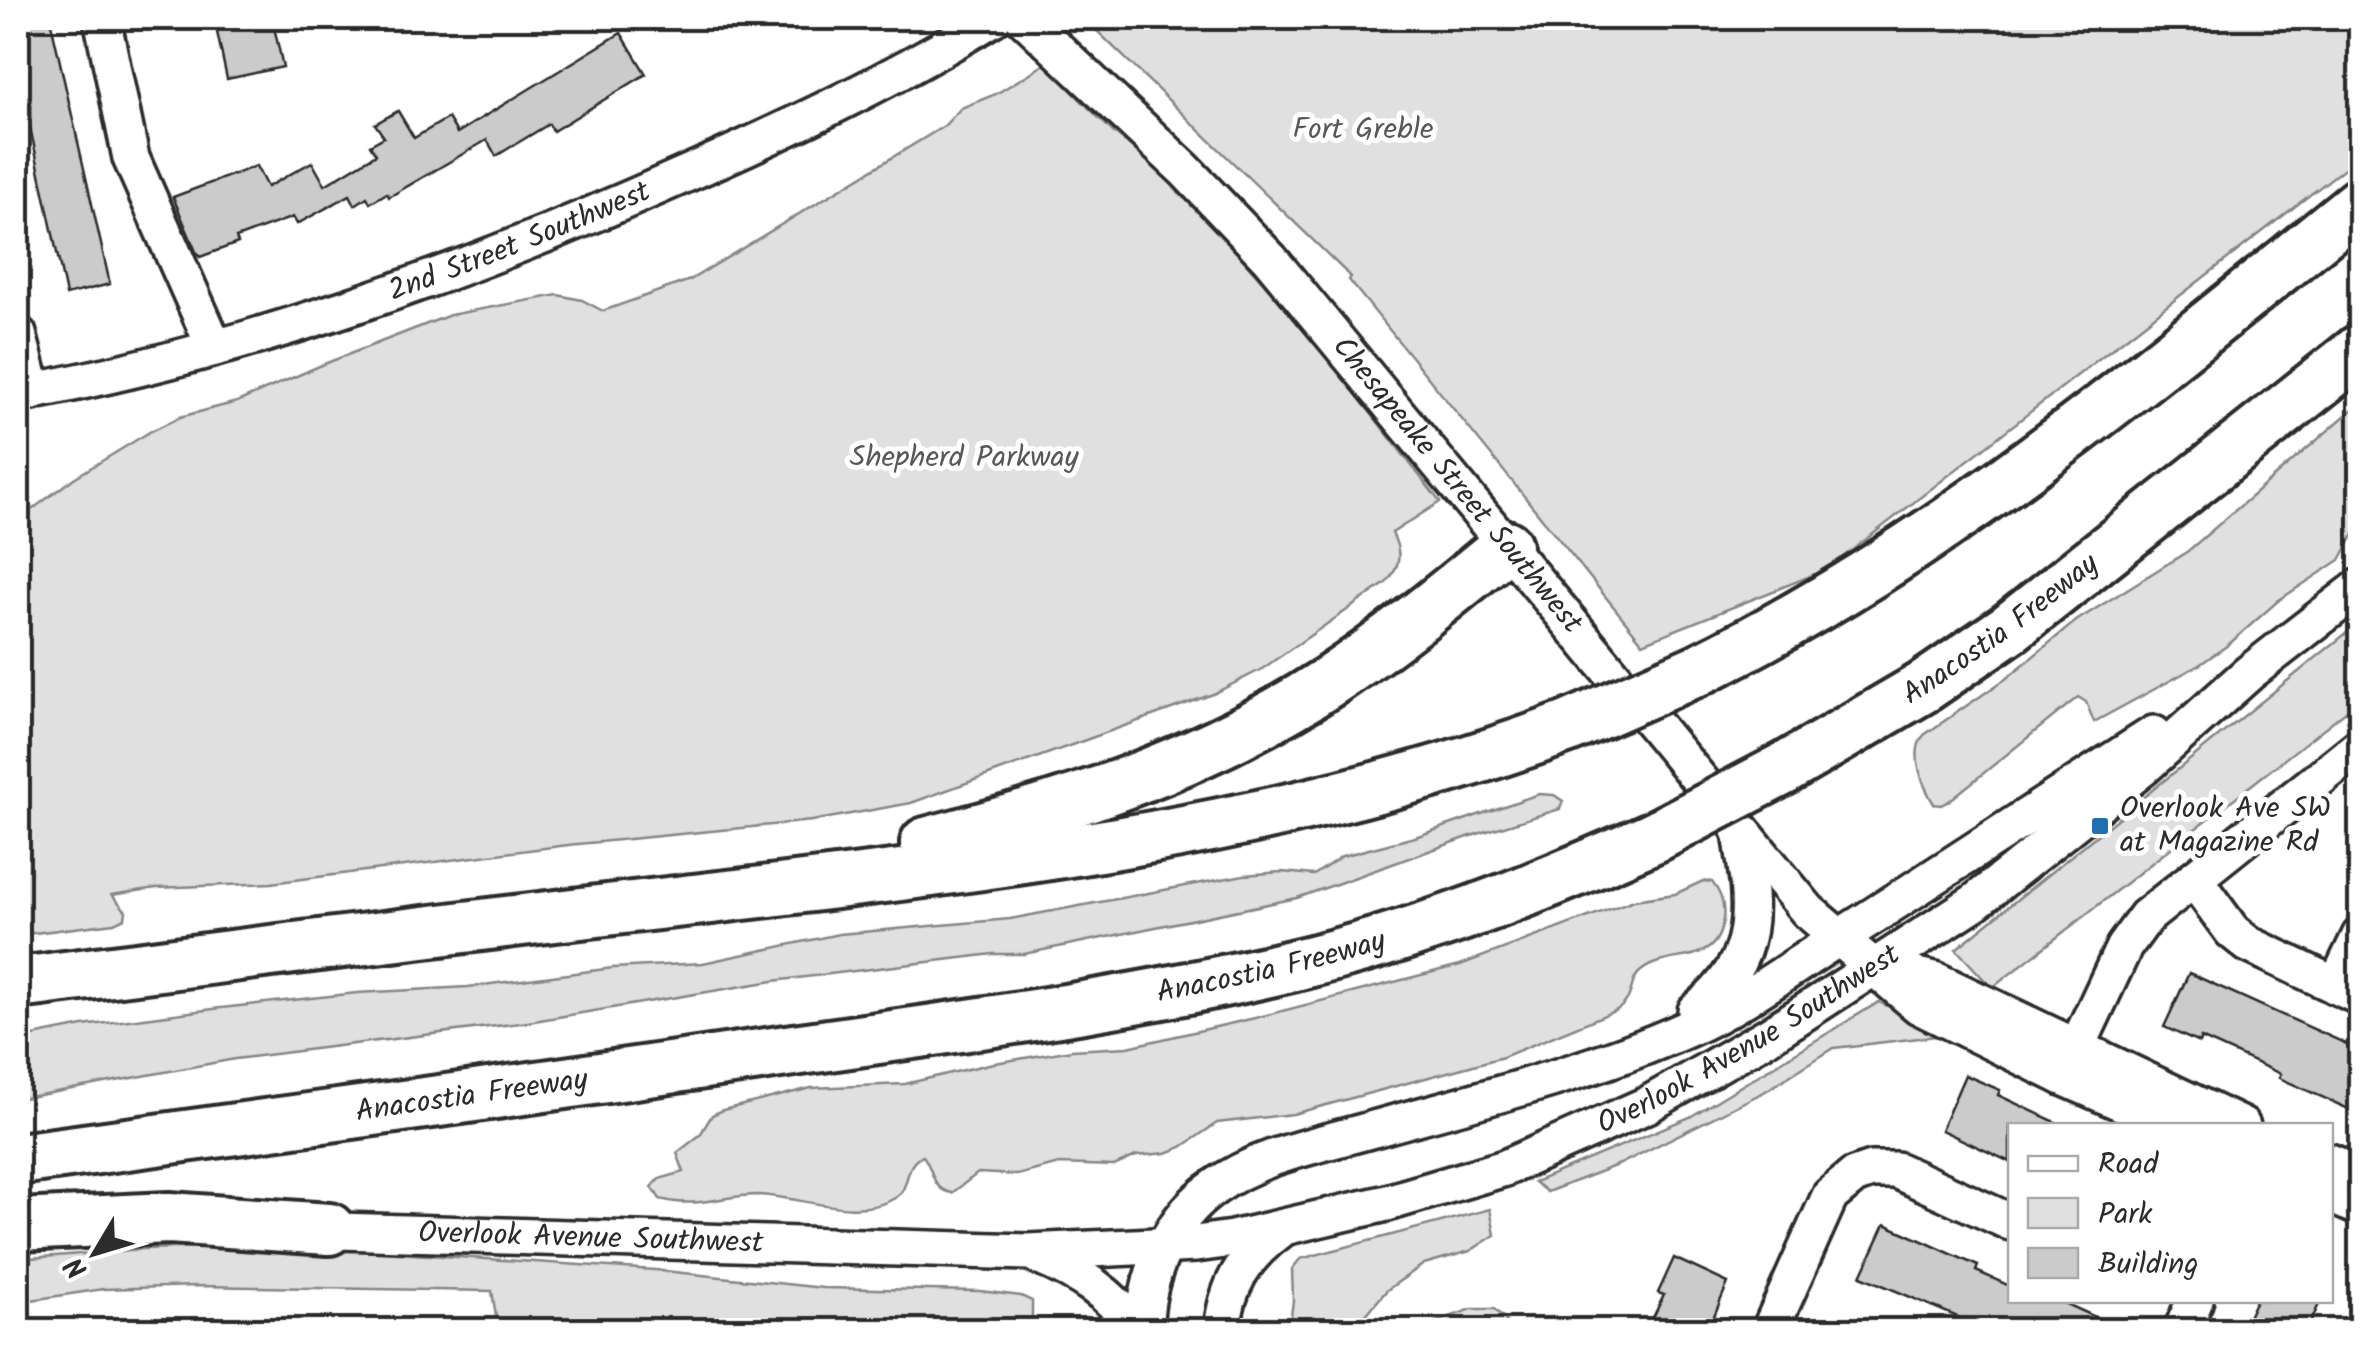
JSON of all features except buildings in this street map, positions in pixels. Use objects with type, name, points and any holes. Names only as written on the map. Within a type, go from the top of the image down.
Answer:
[{"type":"highway","points":[[18,982],[926,871],[1192,831],[1401,784],[1568,727],[1698,670],[1836,596],[1973,506],[2143,378],[2360,204]]},
{"type":"highway","name":"Anacostia Freeway","points":[[18,1160],[883,1038],[1196,986],[1294,965],[1433,925],[1569,875],[1656,836],[1880,714],[1996,638],[2360,350]]},
{"type":"highway","points":[[527,920],[880,855],[1047,811],[1130,782],[1248,729],[1327,683],[1422,615],[1506,546]]},
{"type":"highway","points":[[18,1225],[169,1218],[328,1229]]},
{"type":"street","points":[[102,18],[131,158],[215,348]]},
{"type":"street","name":"2nd Street Southwest","points":[[25,393],[215,348],[433,277],[603,210],[782,130],[993,18]]},
{"type":"street","name":"Chesapeake Street Southwest","points":[[1024,18],[1184,170],[1270,259],[1808,911],[1918,1006],[2070,1063]]},
{"type":"street","points":[[18,334],[25,393]]},
{"type":"street","name":"Overlook Avenue Southwest","points":[[18,1247],[144,1233],[328,1229],[1028,1252],[1232,1239],[1388,1203],[1549,1151],[1704,1074],[1948,922],[2032,859],[2249,674],[2360,587]]},
{"type":"street","name":"Overlook Avenue Southwest","points":[[1166,1246],[1200,1197],[1258,1163],[1566,1075],[1718,1014],[2249,674]]},
{"type":"street","points":[[2070,1063],[2134,930],[2360,746]]},
{"type":"street","points":[[1658,1041],[1716,994],[1748,942],[1752,898],[1741,832]]},
{"type":"street","points":[[2194,879],[2232,931],[2248,944],[2348,991],[2360,936]]},
{"type":"street","points":[[2070,1063],[2170,1123]]},
{"type":"street","points":[[2070,1063],[2234,1123]]},
{"type":"street","points":[[2333,1163],[2360,1175]]},
{"type":"street","points":[[1770,1330],[1830,1196],[1854,1176],[1871,1170],[1896,1170],[2008,1221]]},
{"type":"street","points":[[2333,1196],[2360,1208]]},
{"type":"street","points":[[1222,1330],[1228,1294],[1239,1270],[1251,1254],[1284,1227]]},
{"type":"street","points":[[1132,1328],[1166,1246]]},
{"type":"street","points":[[1028,1252],[1089,1280],[1114,1300],[1132,1328]]},
{"type":"green space","name":"Fort Greble","points":[[1104,18],[2360,18],[2360,156],[1828,569],[1643,643],[1349,280],[1351,277],[1094,28]]},
{"type":"green space","name":"Shepherd Parkway","points":[[1045,64],[1114,133],[1173,179],[1321,349],[1440,502],[1392,533],[1398,559],[1386,583],[1262,669],[1213,694],[911,803],[812,821],[568,845],[271,883],[156,888],[112,895],[126,911],[125,918],[114,923],[18,935],[18,520],[74,478],[180,417],[237,402],[450,315],[558,295],[582,300],[603,311],[690,280],[944,126],[961,108],[996,94]]},
{"type":"green space","points":[[2360,403],[2360,523],[2340,560],[2279,600],[2199,665],[2094,722],[2086,702],[2078,697],[1949,801],[1934,804],[1918,760],[1924,735],[2007,678],[2076,621],[2188,551]]},
{"type":"green space","points":[[2360,622],[2360,700],[1992,988],[1956,949]]},
{"type":"green space","points":[[1539,794],[1554,795],[1563,801],[1560,809],[1297,898],[1024,954],[993,954],[773,981],[528,1022],[235,1059],[18,1099],[18,1039],[83,1026],[221,1008],[357,993],[468,987],[613,968],[703,963],[839,934],[1010,919],[1244,875],[1314,875],[1342,856],[1415,837]]},
{"type":"green space","points":[[1703,881],[1712,882],[1723,904],[1719,935],[1712,945],[1702,952],[1665,960],[1641,971],[1627,1000],[1617,1010],[1503,1057],[1293,1114],[1217,1123],[1182,1147],[1136,1156],[1114,1166],[1059,1164],[1017,1175],[978,1173],[952,1193],[936,1183],[923,1156],[912,1164],[900,1194],[880,1205],[846,1207],[758,1195],[674,1202],[660,1199],[652,1187],[659,1179],[684,1172],[677,1153],[700,1135],[712,1115],[723,1110],[811,1088],[905,1084],[1072,1050],[1128,1047],[1255,1018],[1460,965],[1634,900],[1675,894]]},
{"type":"green space","points":[[1879,1002],[1945,1035],[1834,1048],[1764,1092],[1620,1164],[1547,1192],[1534,1182],[1690,1117]]},
{"type":"green space","points":[[1490,1209],[1495,1235],[1470,1251],[1424,1264],[1387,1290],[1353,1330],[1289,1330],[1292,1269],[1300,1259]]},
{"type":"green space","points":[[276,1245],[655,1270],[823,1288],[980,1291],[1032,1301],[1032,1330],[498,1330],[492,1291],[196,1286],[103,1289],[18,1302],[18,1259],[143,1249]]},
{"type":"green space","points":[[1472,1309],[1494,1309],[1510,1330],[1413,1330]]},
{"type":"place","name":"Overlook Ave SW at Magazine Rd","points":[[2100,826]]}]
